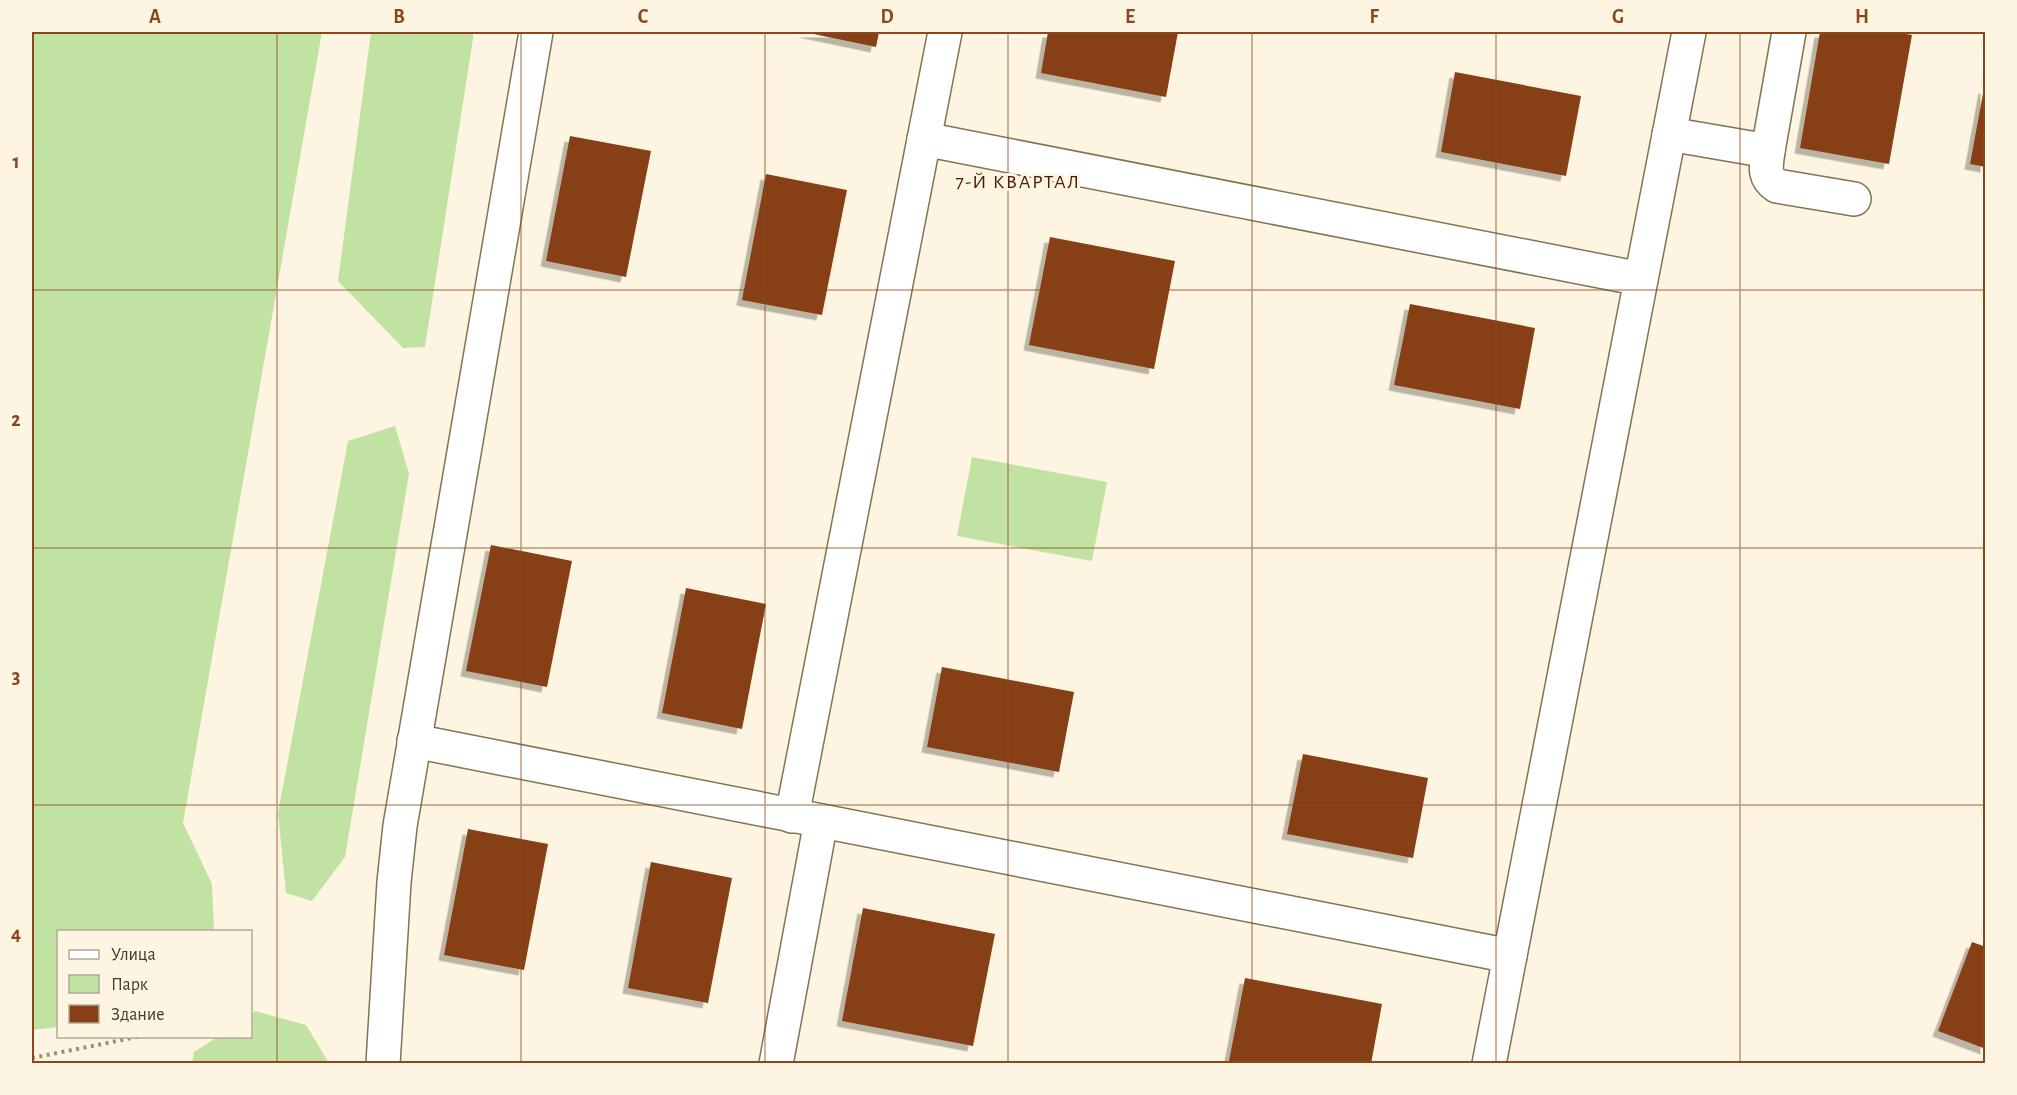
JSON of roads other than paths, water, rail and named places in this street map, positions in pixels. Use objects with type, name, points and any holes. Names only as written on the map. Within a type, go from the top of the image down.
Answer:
[{"type":"street","points":[[383,1064],[397,841],[536,32]]},
{"type":"street","points":[[776,1064],[807,818],[924,139],[945,32]]},
{"type":"street","points":[[1490,1064],[1689,32]]},
{"type":"street","points":[[1789,32],[1766,174],[1777,186],[1854,199]]},
{"type":"street","points":[[1669,134],[1768,151]]},
{"type":"street","points":[[924,139],[1641,279]]},
{"type":"street","points":[[414,741],[1510,956]]},
{"type":"district","name":"7-Й КВАРТАЛ","points":[[1018,181]]}]
